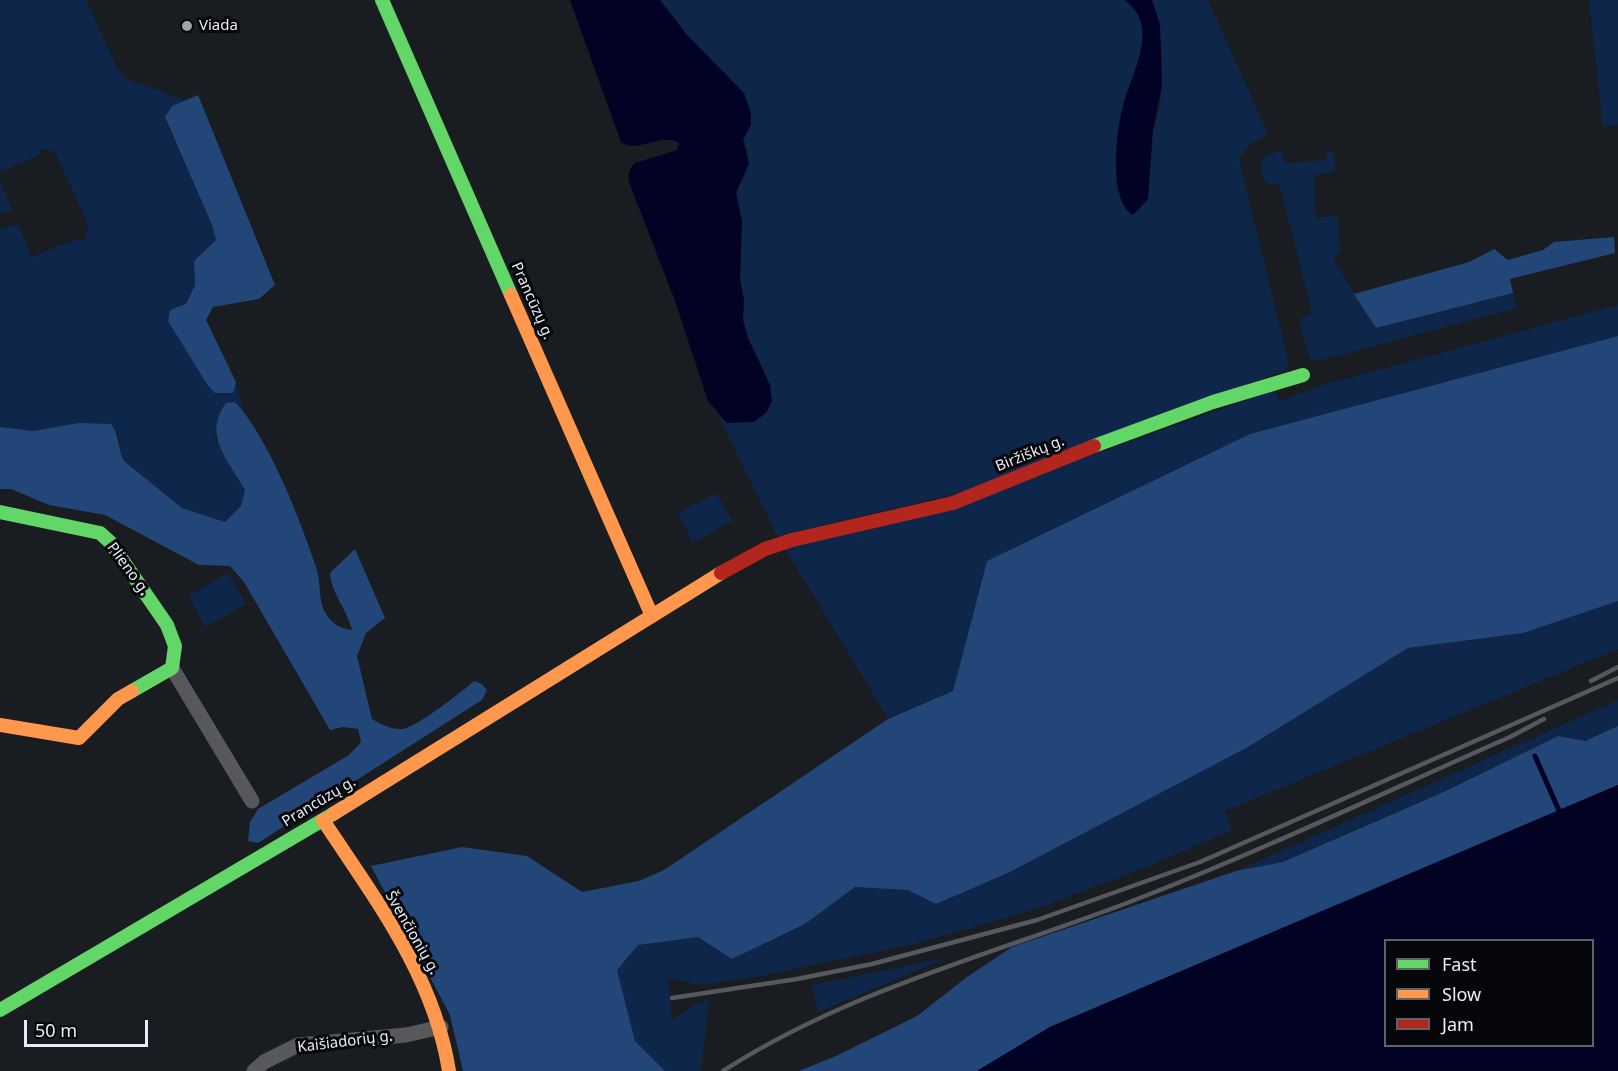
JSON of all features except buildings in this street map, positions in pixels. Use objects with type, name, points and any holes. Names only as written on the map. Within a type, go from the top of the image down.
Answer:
[{"type":"street","name":"Prancūzų g.","points":[[382,0],[652,616]]},
{"type":"street","name":"Biržiškų g.","points":[[765,549],[792,540],[900,517],[953,502],[1137,429],[1213,402],[1303,375]]},
{"type":"street","name":"Plieno g.","points":[[0,512],[100,533],[110,542],[167,625],[175,646],[172,668]]},
{"type":"street","name":"Prancūzų g.","points":[[0,1010],[323,820],[652,616],[765,549]]},
{"type":"street","points":[[0,724],[79,738],[118,699],[172,668],[252,801]]},
{"type":"street","name":"Švenčionių g.","points":[[323,820],[396,935],[429,997],[441,1027],[448,1071]]},
{"type":"street","name":"Kaišiadorių g.","points":[[254,1071],[264,1062],[298,1045],[406,1035],[441,1027]]},
{"type":"shaded area","points":[[0,0],[86,0],[117,68],[129,80],[185,100],[172,106],[165,118],[212,225],[216,240],[194,261],[195,285],[186,304],[233,393],[236,382],[243,411],[235,402],[215,437],[245,490],[241,506],[225,522],[182,508],[124,461],[119,451],[119,434],[78,423],[33,431],[0,427],[0,230],[18,224],[32,257],[76,239],[84,241],[88,225],[55,152],[41,149],[39,155],[0,172]]},
{"type":"shaded area","points":[[570,0],[660,0],[687,35],[744,93],[751,113],[751,125],[743,140],[749,163],[736,193],[742,221],[740,279],[744,300],[743,320],[748,338],[770,385],[772,401],[766,413],[754,422],[727,423],[708,401],[674,298],[629,182],[628,176],[635,163],[677,150],[679,143],[665,140],[634,146],[621,142]]},
{"type":"shaded area","points":[[660,0],[1125,0],[1136,11],[1143,37],[1137,66],[1121,118],[1117,150],[1117,192],[1152,132],[1160,103],[1161,48],[1152,0],[1208,0],[1268,134],[1248,146],[1239,159],[1289,364],[1283,371],[962,492],[777,536],[718,415],[727,423],[770,385],[748,338],[743,320],[744,300],[740,279],[742,221],[735,200],[738,186],[745,175],[748,151],[743,140],[750,119],[748,102],[687,35]]},
{"type":"shaded area","points":[[1125,0],[1152,0],[1160,24],[1162,85],[1153,130],[1148,199],[1133,215],[1125,207],[1120,195],[1117,181],[1116,148],[1123,106],[1137,65],[1143,36],[1136,11]]},
{"type":"shaded area","points":[[1589,0],[1618,0],[1618,125],[1603,127]]},
{"type":"shaded area","points":[[198,95],[275,285],[259,299],[213,307],[206,320],[236,382],[233,393],[215,393],[168,321],[170,310],[186,304],[195,285],[194,261],[216,240],[212,225],[165,117],[172,106]]},
{"type":"shaded area","points":[[1326,148],[1334,153],[1335,172],[1314,175],[1316,218],[1338,216],[1340,252],[1333,259],[1376,328],[1513,293],[1517,308],[1318,361],[1309,358],[1299,320],[1312,312],[1279,183],[1270,184],[1263,180],[1260,164],[1267,154],[1283,151],[1284,163],[1327,160]]},
{"type":"shaded area","points":[[0,181],[12,210],[0,214]]},
{"type":"shaded area","points":[[1614,237],[1615,253],[1510,279],[1513,293],[1376,328],[1354,294],[1469,262],[1494,249],[1508,260],[1543,250],[1554,242]]},
{"type":"shaded area","points":[[1618,305],[1618,336],[1250,434],[987,561],[953,691],[888,718],[785,549],[1104,451],[1275,390],[1280,401],[1323,385]]},
{"type":"shaded area","points":[[1618,336],[1618,601],[1523,633],[1408,648],[1248,747],[1008,873],[936,904],[908,890],[855,887],[805,924],[732,959],[698,937],[638,945],[617,970],[635,1041],[665,1071],[463,1071],[450,1015],[371,866],[462,847],[527,856],[582,892],[639,881],[664,870],[888,719],[953,691],[987,561],[1250,434]]},
{"type":"shaded area","points":[[235,402],[248,418],[272,458],[293,505],[317,570],[323,609],[326,614],[337,625],[352,630],[331,581],[330,573],[355,549],[385,618],[366,633],[357,656],[372,719],[390,728],[403,729],[428,716],[474,681],[482,684],[487,690],[482,700],[258,843],[248,841],[250,822],[258,809],[349,755],[361,742],[358,729],[343,727],[330,730],[244,582],[230,566],[199,565],[105,515],[49,505],[11,489],[0,489],[0,427],[33,431],[78,423],[111,424],[124,461],[182,508],[225,522],[241,506],[245,490],[226,458],[217,437],[219,415],[226,403]]},
{"type":"shaded area","points":[[717,493],[732,521],[693,543],[678,513]]},
{"type":"shaded area","points":[[228,573],[246,604],[206,627],[188,596]]},
{"type":"shaded area","points":[[1618,601],[1618,649],[1225,811],[1232,830],[1147,867],[1039,908],[918,943],[762,976],[698,985],[668,978],[672,1020],[698,1003],[709,1000],[701,1071],[665,1071],[635,1041],[617,970],[638,945],[698,937],[732,959],[805,924],[855,887],[908,890],[936,904],[1008,873],[1248,747],[1408,648],[1523,633]]},
{"type":"shaded area","points":[[1618,700],[1618,726],[1585,741],[1558,736],[1448,790],[1283,862],[1236,871]]},
{"type":"shaded area","points":[[1618,726],[1618,785],[1050,1027],[977,1071],[799,1071],[836,1056],[917,1016],[967,977],[1012,947],[1236,871],[1283,862],[1448,790],[1558,736],[1585,741]]},
{"type":"shaded area","points":[[1618,785],[1618,1071],[977,1071],[1050,1027]]},
{"type":"shaded area","points":[[950,957],[818,1012],[811,985]]},
{"type":"waterway","points":[[1535,756],[1561,815]]},
{"type":"railway","points":[[1591,681],[1618,667]]},
{"type":"railway","points":[[672,998],[797,979],[872,964],[1037,920],[1200,862],[1618,678]]},
{"type":"railway","points":[[723,1071],[770,1043],[869,996],[1176,884],[1510,737],[1544,719]]},
{"type":"traffic: fast","points":[[382,0],[511,295]]},
{"type":"traffic: fast","points":[[1094,446],[1213,402],[1303,375]]},
{"type":"traffic: fast","points":[[0,512],[100,533],[110,542],[167,625],[175,646],[172,668],[132,691]]},
{"type":"traffic: fast","points":[[0,1010],[333,814]]},
{"type":"traffic: slow","points":[[511,295],[652,616]]},
{"type":"traffic: slow","points":[[333,814],[721,573]]},
{"type":"traffic: slow","points":[[0,725],[79,738],[118,699],[132,691]]},
{"type":"traffic: slow","points":[[323,820],[382,909],[416,970],[430,1002],[449,1071]]},
{"type":"traffic: jam","points":[[721,573],[765,549],[792,540],[953,503],[1094,446]]},
{"type":"place","name":"Viada","points":[[187,26]]}]
